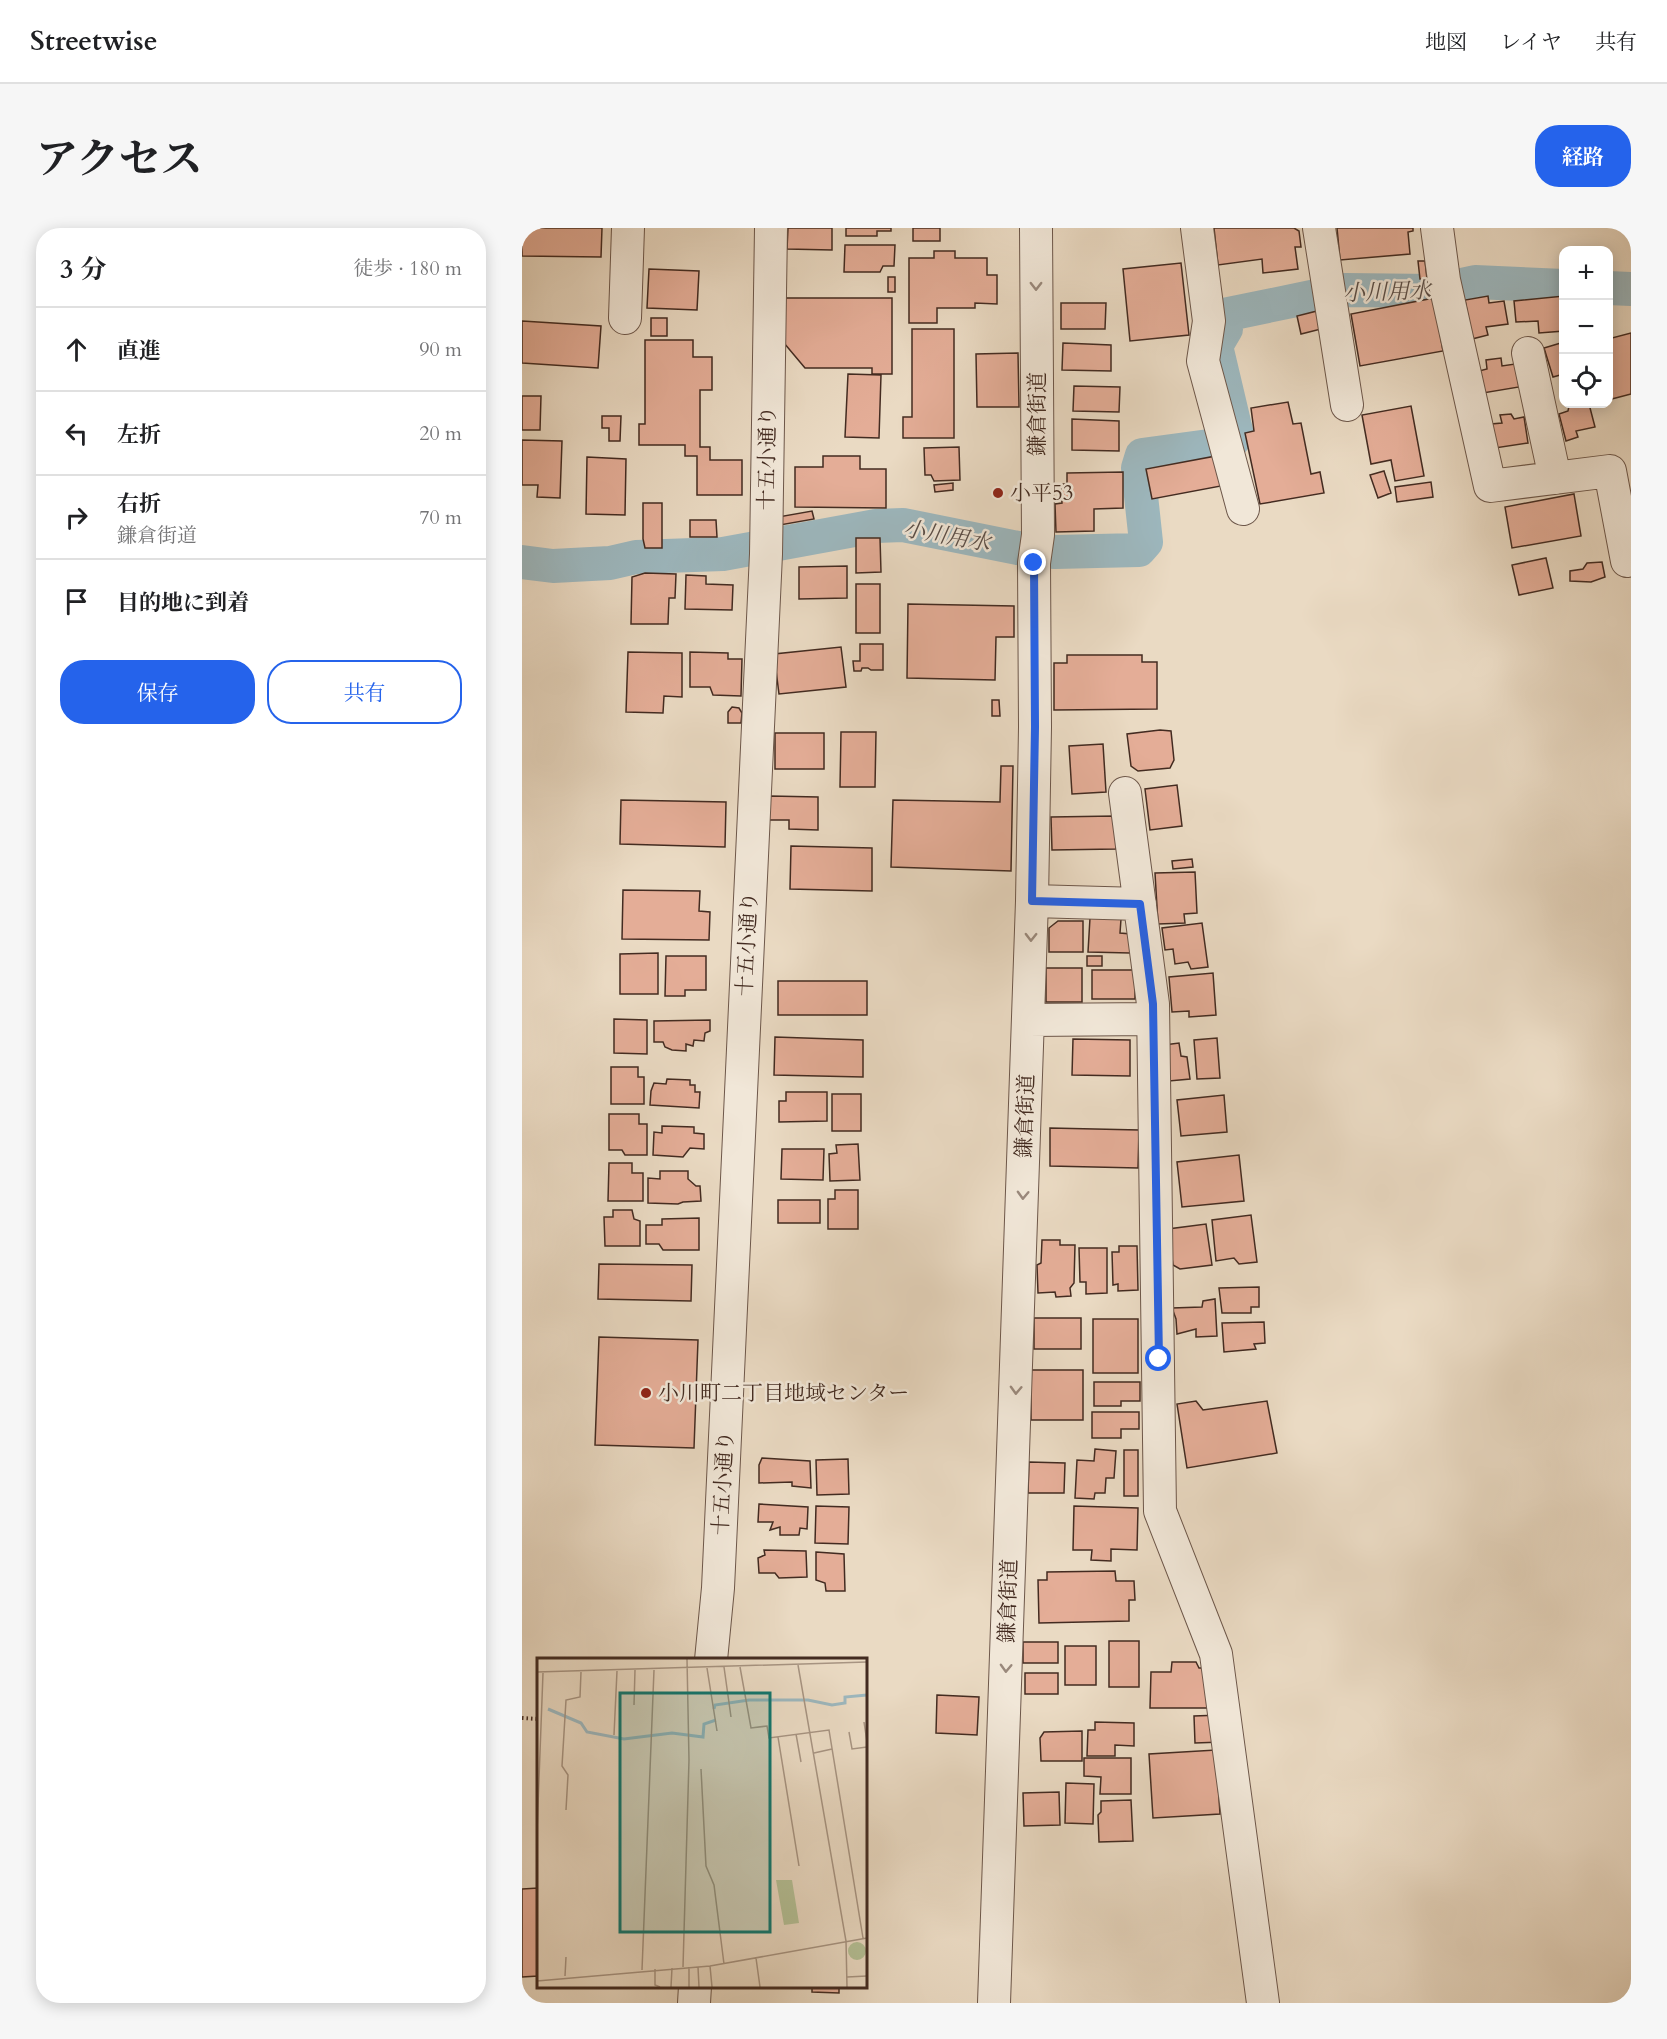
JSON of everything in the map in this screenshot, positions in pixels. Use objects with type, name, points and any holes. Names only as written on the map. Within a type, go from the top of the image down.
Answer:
[{"type":"street","points":[[625,318],[628,228]]},
{"type":"street","name":"十五小通り","points":[[711,1658],[718,1576],[766,544],[771,228]]},
{"type":"street","name":"鎌倉街道","points":[[994,2003],[1032,901],[1035,727],[1036,228]]},
{"type":"street","points":[[1197,228],[1209,321],[1203,361],[1243,509]]},
{"type":"street","points":[[1319,228],[1347,405]]},
{"type":"street","points":[[1437,228],[1446,290],[1490,486],[1610,471],[1627,561],[1631,560]]},
{"type":"street","points":[[1528,353],[1555,478]]},
{"type":"street","points":[[1125,793],[1153,1004],[1160,1511],[1216,1654],[1263,2003]]},
{"type":"street","points":[[1032,901],[1140,904]]},
{"type":"street","points":[[1029,1020],[1152,1019]]},
{"type":"street","points":[[694,2003],[695,1988]]},
{"type":"path","points":[[522,1718],[537,1719]]},
{"type":"building","points":[[522,228],[602,228],[601,257],[522,256]]},
{"type":"building","points":[[788,228],[832,228],[832,250],[787,249]]},
{"type":"building","points":[[846,228],[891,228],[891,231],[877,231],[877,236],[846,236]]},
{"type":"building","points":[[913,228],[940,228],[940,241],[913,241]]},
{"type":"building","points":[[1214,228],[1294,228],[1299,231],[1301,247],[1295,247],[1298,269],[1263,273],[1262,259],[1218,265]]},
{"type":"building","points":[[1337,228],[1413,228],[1413,231],[1408,232],[1410,254],[1340,260]]},
{"type":"building","points":[[845,245],[895,245],[894,266],[883,266],[880,272],[844,272]]},
{"type":"building","points":[[934,251],[955,251],[955,258],[987,258],[987,275],[997,275],[997,304],[975,303],[975,308],[937,308],[937,323],[909,323],[909,258],[934,258]]},
{"type":"building","points":[[1418,261],[1425,261],[1427,279],[1420,279]]},
{"type":"building","points":[[1181,263],[1189,335],[1130,341],[1123,269]]},
{"type":"building","points":[[649,269],[699,271],[697,310],[647,308]]},
{"type":"building","points":[[888,277],[895,277],[895,292],[888,292]]},
{"type":"building","points":[[1488,296],[1489,303],[1504,301],[1508,324],[1486,327],[1488,335],[1472,339],[1465,300]]},
{"type":"building","points":[[1559,296],[1559,331],[1539,333],[1538,321],[1516,322],[1514,301]]},
{"type":"building","points":[[785,298],[892,298],[892,374],[872,374],[872,368],[805,368],[784,343]]},
{"type":"building","points":[[1434,298],[1443,351],[1360,366],[1351,314]]},
{"type":"building","points":[[1061,303],[1106,303],[1105,329],[1061,329]]},
{"type":"building","points":[[1317,311],[1321,329],[1301,334],[1297,316]]},
{"type":"building","points":[[651,318],[667,318],[667,336],[651,336]]},
{"type":"building","points":[[522,321],[601,326],[598,368],[522,363]]},
{"type":"building","points":[[912,329],[954,329],[954,438],[903,438],[903,417],[912,417]]},
{"type":"building","points":[[1631,333],[1631,394],[1613,399],[1613,354],[1613,338]]},
{"type":"building","points":[[645,340],[693,340],[693,357],[712,357],[712,390],[700,390],[700,447],[710,447],[710,460],[742,460],[742,495],[697,495],[697,456],[685,456],[685,445],[639,445],[639,424],[645,424]]},
{"type":"building","points":[[1063,343],[1111,345],[1111,371],[1062,370]]},
{"type":"building","points":[[1559,344],[1559,375],[1553,377],[1544,348]]},
{"type":"building","points":[[1018,353],[1019,407],[977,407],[976,354]]},
{"type":"building","points":[[1501,358],[1502,366],[1515,364],[1519,387],[1483,393],[1479,371],[1487,369],[1486,360]]},
{"type":"building","points":[[848,374],[881,375],[879,438],[845,437]]},
{"type":"building","points":[[1074,386],[1120,387],[1119,412],[1073,411]]},
{"type":"building","points":[[522,396],[541,396],[540,430],[522,430]]},
{"type":"building","points":[[1288,402],[1293,424],[1301,423],[1311,474],[1320,472],[1324,493],[1260,504],[1245,433],[1254,431],[1251,408]]},
{"type":"building","points":[[1411,406],[1424,476],[1395,481],[1391,460],[1371,464],[1362,415]]},
{"type":"building","points":[[1569,408],[1590,408],[1595,427],[1576,431],[1578,437],[1566,441],[1559,414],[1568,411]]},
{"type":"building","points":[[1511,414],[1514,419],[1524,417],[1528,443],[1495,448],[1491,424],[1502,423],[1500,415]]},
{"type":"building","points":[[602,416],[621,416],[620,441],[609,441],[609,428],[602,428]]},
{"type":"building","points":[[1072,419],[1119,421],[1119,451],[1072,450]]},
{"type":"building","points":[[522,440],[562,441],[560,498],[537,497],[538,485],[522,485]]},
{"type":"building","points":[[959,447],[960,480],[934,481],[931,475],[925,475],[924,448]]},
{"type":"building","points":[[823,456],[860,456],[860,469],[886,469],[886,508],[795,507],[795,467],[823,467]]},
{"type":"building","points":[[1216,456],[1221,486],[1152,499],[1146,469]]},
{"type":"building","points":[[587,457],[626,459],[625,515],[586,514]]},
{"type":"building","points":[[1384,471],[1391,493],[1378,498],[1370,475]]},
{"type":"building","points":[[1123,472],[1123,508],[1094,509],[1094,531],[1056,532],[1055,504],[1062,503],[1061,484],[1067,484],[1067,473]]},
{"type":"building","points":[[1431,482],[1433,497],[1397,502],[1395,487]]},
{"type":"building","points":[[953,483],[953,490],[935,492],[934,485]]},
{"type":"building","points":[[1574,494],[1581,536],[1512,548],[1505,507]]},
{"type":"building","points":[[643,503],[662,503],[662,548],[645,548]]},
{"type":"building","points":[[812,511],[814,519],[780,525],[778,517]]},
{"type":"building","points":[[690,520],[716,520],[717,537],[690,537]]},
{"type":"building","points":[[856,538],[880,538],[881,572],[856,573]]},
{"type":"building","points":[[1546,558],[1553,588],[1519,595],[1512,565]]},
{"type":"building","points":[[1602,562],[1605,577],[1591,582],[1570,581],[1570,571],[1583,569],[1587,563]]},
{"type":"building","points":[[847,566],[847,598],[799,599],[799,567]]},
{"type":"building","points":[[645,573],[676,574],[675,598],[669,598],[668,624],[631,624],[632,577]]},
{"type":"building","points":[[686,575],[706,576],[706,584],[733,585],[732,610],[685,609]]},
{"type":"building","points":[[856,584],[880,584],[880,633],[856,633]]},
{"type":"building","points":[[908,604],[1014,606],[1014,637],[996,637],[995,680],[907,678]]},
{"type":"building","points":[[860,644],[883,644],[883,670],[862,668],[861,671],[854,671],[853,661],[860,661]]},
{"type":"building","points":[[841,647],[846,687],[779,694],[774,654]]},
{"type":"building","points":[[628,652],[682,653],[682,697],[664,696],[663,713],[626,712]]},
{"type":"building","points":[[690,652],[728,653],[728,659],[742,659],[741,696],[713,695],[710,687],[690,687]]},
{"type":"building","points":[[1067,655],[1142,655],[1142,662],[1157,662],[1157,709],[1054,710],[1054,663],[1067,663]]},
{"type":"building","points":[[992,700],[999,700],[1000,716],[992,716]]},
{"type":"building","points":[[732,707],[739,708],[742,713],[741,723],[728,723],[728,712]]},
{"type":"building","points":[[1171,731],[1174,760],[1170,768],[1138,771],[1131,766],[1127,734]]},
{"type":"building","points":[[841,732],[876,732],[875,787],[840,787]]},
{"type":"building","points":[[775,733],[824,733],[824,769],[775,769]]},
{"type":"building","points":[[1103,744],[1106,792],[1072,794],[1069,746]]},
{"type":"building","points":[[1001,766],[1013,766],[1011,871],[891,867],[893,800],[1000,802]]},
{"type":"building","points":[[1177,785],[1182,826],[1150,830],[1145,789]]},
{"type":"building","points":[[770,796],[818,797],[818,830],[789,829],[789,820],[769,820]]},
{"type":"building","points":[[621,800],[726,802],[725,847],[620,844]]},
{"type":"building","points":[[1115,816],[1116,849],[1052,850],[1051,817]]},
{"type":"building","points":[[791,846],[872,848],[872,891],[790,889]]},
{"type":"building","points":[[1192,859],[1193,867],[1173,869],[1172,861]]},
{"type":"building","points":[[1195,872],[1197,913],[1184,914],[1185,923],[1158,924],[1155,873]]},
{"type":"building","points":[[623,890],[700,891],[699,911],[710,912],[709,940],[622,939]]},
{"type":"building","points":[[1090,918],[1121,919],[1120,933],[1131,934],[1130,953],[1088,952]]},
{"type":"building","points":[[1058,921],[1083,921],[1083,952],[1049,952],[1049,928]]},
{"type":"building","points":[[1202,923],[1208,967],[1191,969],[1188,962],[1175,964],[1173,949],[1165,950],[1162,928]]},
{"type":"building","points":[[658,953],[658,994],[620,994],[620,954]]},
{"type":"building","points":[[666,956],[706,956],[706,990],[685,990],[685,996],[665,996]]},
{"type":"building","points":[[1087,956],[1102,956],[1102,966],[1087,966]]},
{"type":"building","points":[[1046,968],[1082,968],[1082,1002],[1046,1002]]},
{"type":"building","points":[[1092,970],[1135,970],[1135,999],[1092,999]]},
{"type":"building","points":[[1213,973],[1216,1015],[1189,1017],[1189,1011],[1172,1012],[1169,977]]},
{"type":"building","points":[[778,981],[867,981],[867,1015],[778,1015]]},
{"type":"building","points":[[614,1019],[647,1020],[647,1054],[614,1053]]},
{"type":"building","points":[[710,1020],[710,1031],[705,1033],[704,1041],[694,1040],[693,1046],[686,1044],[686,1051],[672,1050],[665,1047],[663,1042],[654,1042],[654,1021]]},
{"type":"building","points":[[775,1037],[863,1040],[863,1077],[774,1075]]},
{"type":"building","points":[[1217,1038],[1220,1078],[1197,1079],[1194,1040]]},
{"type":"building","points":[[1073,1039],[1130,1040],[1130,1076],[1072,1075]]},
{"type":"building","points":[[1179,1043],[1181,1056],[1187,1057],[1190,1079],[1169,1081],[1164,1045]]},
{"type":"building","points":[[611,1067],[638,1067],[638,1077],[644,1077],[644,1104],[611,1104]]},
{"type":"building","points":[[667,1079],[690,1080],[690,1085],[695,1085],[695,1092],[700,1092],[699,1108],[650,1105],[654,1083],[666,1084]]},
{"type":"building","points":[[786,1092],[827,1092],[827,1121],[779,1122],[779,1101],[786,1101]]},
{"type":"building","points":[[832,1094],[861,1094],[861,1131],[832,1131]]},
{"type":"building","points":[[1224,1095],[1227,1132],[1181,1136],[1177,1100]]},
{"type":"building","points":[[609,1114],[639,1114],[639,1124],[647,1124],[647,1155],[625,1155],[622,1150],[609,1150]]},
{"type":"building","points":[[662,1126],[694,1127],[694,1133],[704,1134],[704,1149],[690,1148],[683,1157],[653,1155],[654,1132],[662,1133]]},
{"type":"building","points":[[1050,1128],[1139,1130],[1138,1168],[1050,1166]]},
{"type":"building","points":[[858,1144],[860,1180],[830,1181],[829,1154],[837,1153],[836,1145]]},
{"type":"building","points":[[782,1149],[824,1149],[823,1180],[781,1179]]},
{"type":"building","points":[[1239,1155],[1244,1201],[1182,1207],[1177,1162]]},
{"type":"building","points":[[609,1163],[632,1163],[632,1173],[643,1173],[643,1201],[608,1201]]},
{"type":"building","points":[[660,1171],[688,1171],[688,1179],[696,1186],[700,1186],[701,1201],[678,1204],[648,1203],[648,1178],[660,1179]]},
{"type":"building","points":[[835,1190],[858,1190],[858,1229],[828,1229],[828,1199],[835,1199]]},
{"type":"building","points":[[778,1200],[820,1200],[820,1223],[778,1223]]},
{"type":"building","points":[[613,1210],[632,1210],[634,1219],[640,1221],[640,1246],[605,1246],[604,1217],[613,1217]]},
{"type":"building","points":[[1251,1215],[1257,1262],[1239,1264],[1234,1258],[1216,1261],[1212,1220]]},
{"type":"building","points":[[699,1218],[699,1250],[663,1250],[659,1244],[646,1244],[646,1225],[662,1225],[662,1219]]},
{"type":"building","points":[[1206,1224],[1212,1265],[1180,1269],[1173,1265],[1168,1229]]},
{"type":"building","points":[[1042,1240],[1060,1240],[1060,1245],[1075,1245],[1074,1283],[1070,1288],[1071,1296],[1056,1297],[1055,1292],[1038,1293],[1037,1265],[1041,1263]]},
{"type":"building","points":[[1119,1246],[1137,1246],[1138,1290],[1118,1291],[1118,1284],[1113,1285],[1112,1252],[1119,1252]]},
{"type":"building","points":[[1079,1248],[1107,1248],[1107,1293],[1086,1294],[1086,1282],[1080,1282]]},
{"type":"building","points":[[599,1264],[692,1265],[691,1301],[598,1299]]},
{"type":"building","points":[[1259,1287],[1259,1307],[1251,1307],[1251,1313],[1222,1313],[1219,1288]]},
{"type":"building","points":[[1215,1299],[1217,1336],[1196,1337],[1196,1329],[1177,1334],[1176,1319],[1172,1308],[1202,1307],[1203,1301]]},
{"type":"building","points":[[1034,1318],[1081,1318],[1081,1349],[1034,1349]]},
{"type":"building","points":[[1093,1319],[1138,1319],[1138,1373],[1093,1373]]},
{"type":"building","points":[[1264,1322],[1265,1343],[1254,1344],[1256,1349],[1224,1352],[1222,1323]]},
{"type":"building","name":"小川町二丁目地域センター","points":[[599,1337],[698,1340],[694,1448],[595,1445]]},
{"type":"building","points":[[1031,1370],[1083,1370],[1083,1420],[1031,1420]]},
{"type":"building","points":[[1094,1382],[1140,1382],[1140,1401],[1121,1401],[1121,1406],[1094,1406]]},
{"type":"building","points":[[1196,1401],[1203,1410],[1267,1401],[1277,1453],[1187,1468],[1177,1404]]},
{"type":"building","points":[[1092,1412],[1139,1412],[1139,1429],[1121,1429],[1121,1438],[1092,1438]]},
{"type":"building","points":[[1095,1449],[1116,1451],[1114,1478],[1106,1478],[1105,1493],[1095,1493],[1094,1499],[1075,1498],[1077,1460],[1094,1461]]},
{"type":"building","points":[[1124,1450],[1138,1450],[1138,1496],[1124,1496]]},
{"type":"building","points":[[762,1458],[810,1461],[811,1488],[792,1486],[792,1482],[759,1483],[759,1465]]},
{"type":"building","points":[[848,1459],[849,1494],[817,1495],[816,1460]]},
{"type":"building","points":[[1029,1462],[1065,1463],[1064,1493],[1028,1493]]},
{"type":"building","points":[[759,1504],[808,1507],[807,1529],[800,1528],[799,1535],[780,1535],[780,1527],[770,1530],[773,1522],[758,1522]]},
{"type":"building","points":[[816,1506],[849,1507],[848,1544],[815,1543]]},
{"type":"building","points":[[1074,1506],[1138,1508],[1137,1550],[1111,1549],[1111,1561],[1091,1560],[1092,1550],[1073,1550]]},
{"type":"building","points":[[764,1550],[806,1551],[807,1577],[779,1578],[775,1573],[759,1573],[758,1558],[765,1555]]},
{"type":"building","points":[[816,1552],[844,1554],[845,1591],[826,1591],[825,1583],[816,1580]]},
{"type":"building","points":[[1115,1571],[1116,1581],[1134,1581],[1135,1600],[1129,1600],[1129,1621],[1039,1623],[1038,1580],[1047,1580],[1047,1572]]},
{"type":"building","points":[[1109,1641],[1139,1641],[1139,1687],[1109,1687]]},
{"type":"building","points":[[1023,1642],[1058,1642],[1058,1663],[1023,1663]]},
{"type":"building","points":[[1065,1646],[1096,1646],[1096,1685],[1065,1685]]},
{"type":"building","points":[[1172,1662],[1196,1662],[1199,1668],[1208,1668],[1208,1708],[1150,1708],[1151,1672],[1171,1672]]},
{"type":"building","points":[[1025,1673],[1058,1673],[1058,1694],[1025,1694]]},
{"type":"building","points":[[937,1695],[979,1697],[977,1735],[936,1733]]},
{"type":"building","points":[[1221,1715],[1222,1742],[1195,1743],[1194,1716]]},
{"type":"building","points":[[1095,1722],[1134,1723],[1134,1746],[1115,1745],[1115,1756],[1087,1756],[1088,1730],[1095,1730]]},
{"type":"building","points":[[1082,1731],[1082,1761],[1041,1761],[1040,1738],[1044,1732]]},
{"type":"building","points":[[1216,1750],[1220,1814],[1153,1818],[1149,1754]]},
{"type":"building","points":[[1084,1758],[1131,1758],[1131,1794],[1100,1794],[1101,1777],[1084,1776]]},
{"type":"building","points":[[1066,1783],[1094,1784],[1093,1824],[1065,1823]]},
{"type":"building","points":[[1059,1792],[1060,1825],[1024,1826],[1023,1793]]},
{"type":"building","points":[[1131,1800],[1133,1841],[1099,1842],[1098,1815],[1101,1812],[1101,1801]]},
{"type":"building","points":[[537,1888],[537,1976],[522,1977],[522,1889]]},
{"type":"building","points":[[812,1988],[839,1988],[839,1993],[812,1992]]},
{"type":"waterway","name":"小川用水","points":[[522,562],[553,566],[610,563],[636,557],[723,554],[876,526],[903,525],[1018,548],[1055,552],[1139,550],[1146,542],[1138,468],[1142,455],[1231,443],[1237,435],[1216,346],[1226,329],[1224,315],[1345,290],[1433,291],[1475,282],[1559,286]]},
{"type":"waterway","name":"小川用水","points":[[1613,288],[1631,289]]},
{"type":"place","name":"小平53","points":[[998,493]]},
{"type":"place","name":"小川町二丁目地域センター","points":[[646,1393]]},
{"type":"route","points":[[1034,563],[1035,727],[1032,901],[1140,904],[1153,1004],[1159,1359]]}]
